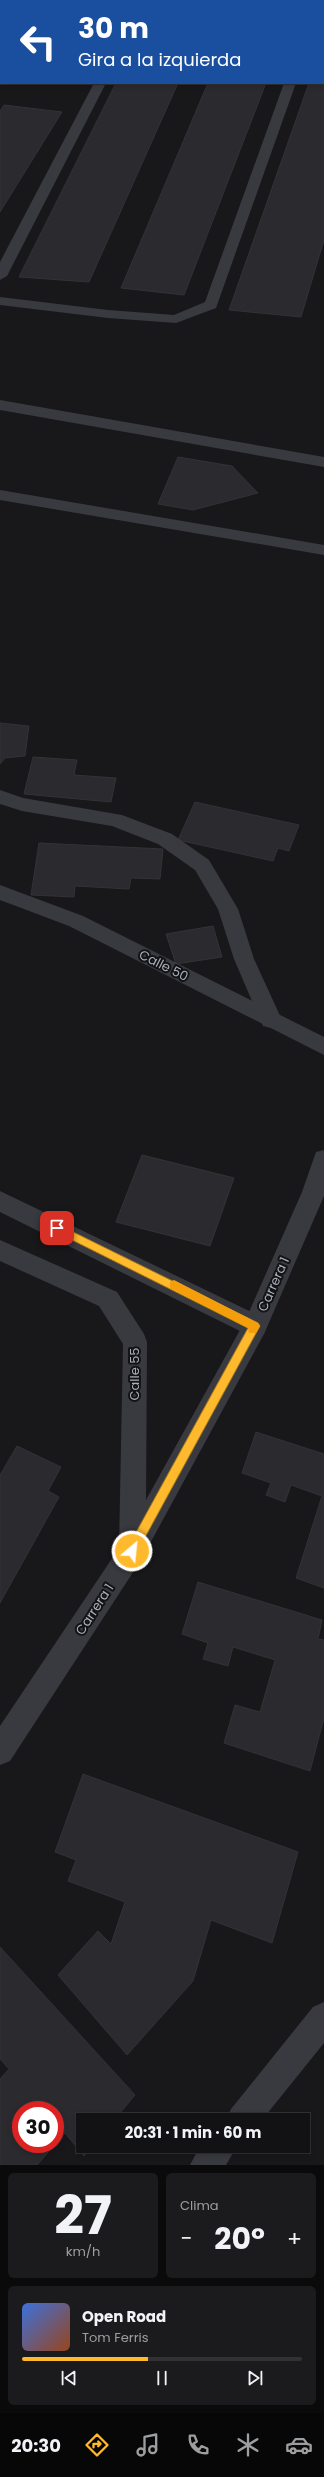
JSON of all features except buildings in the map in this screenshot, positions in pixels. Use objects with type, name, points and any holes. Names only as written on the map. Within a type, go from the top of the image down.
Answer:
[{"type":"street","points":[[0,276],[99,84]]},
{"type":"street","points":[[0,301],[108,314],[176,320],[212,306],[290,84]]},
{"type":"street","points":[[0,405],[324,462]]},
{"type":"street","points":[[0,495],[324,550]]},
{"type":"street","points":[[0,797],[22,804],[115,820],[165,839],[202,865],[228,909],[244,959],[271,1020]]},
{"type":"street","name":"Calle 50","points":[[0,892],[76,921],[324,1047]]},
{"type":"street","name":"Carrera 1","points":[[0,1751],[132,1551],[255,1326],[314,1192],[324,1159]]},
{"type":"street","points":[[0,1201],[255,1326]]},
{"type":"street","name":"Calle 55","points":[[0,1250],[108,1299],[135,1342],[132,1551]]},
{"type":"street","points":[[248,2113],[324,2018]]},
{"type":"street","points":[[206,2165],[215,2153]]},
{"type":"slow traffic","points":[[174,1285],[255,1326],[252,1330]]},
{"type":"route","points":[[57,1228],[255,1326],[132,1551]]}]
